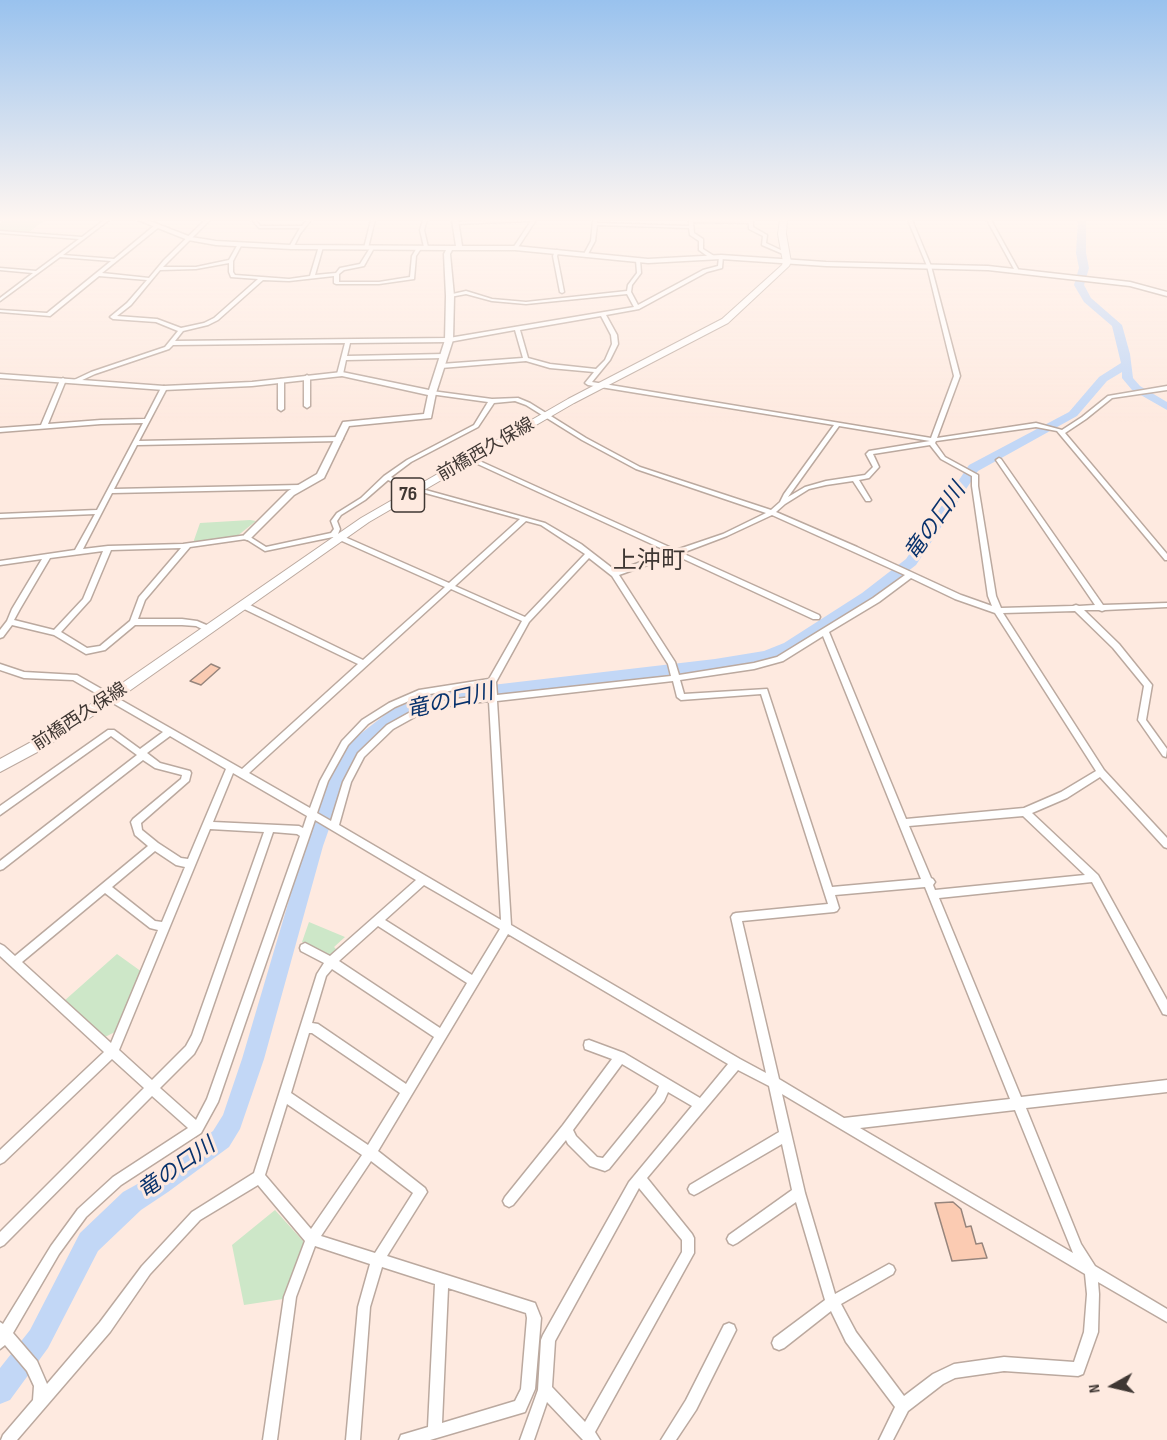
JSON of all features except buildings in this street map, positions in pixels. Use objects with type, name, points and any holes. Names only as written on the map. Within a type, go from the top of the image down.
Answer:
[{"type":"main road","name":"前橋西久保線","points":[[0,766],[38,745],[110,698],[243,605],[335,536],[546,415],[725,321],[763,287]]},
{"type":"street","points":[[0,300],[17,287]]},
{"type":"street","points":[[0,310],[48,315],[82,287]]},
{"type":"street","points":[[143,287],[129,304],[113,317],[157,321],[181,330],[216,319],[252,287]]},
{"type":"street","points":[[0,563],[108,548],[187,546],[247,537],[300,487],[321,476],[346,424],[428,416],[432,393],[449,340],[449,287]]},
{"type":"street","points":[[561,287],[562,292]]},
{"type":"street","points":[[630,287],[629,292],[638,308]]},
{"type":"street","points":[[171,343],[449,340],[638,308],[676,287]]},
{"type":"street","points":[[932,442],[957,381],[934,287]]},
{"type":"street","points":[[1145,287],[1167,294]]},
{"type":"street","points":[[450,296],[466,292],[492,300],[526,303],[629,292]]},
{"type":"street","points":[[603,314],[614,335],[615,344],[607,360],[588,382],[932,442],[940,456],[974,474],[992,596],[998,611],[1101,772],[1167,844]]},
{"type":"street","points":[[517,329],[526,360]]},
{"type":"street","points":[[76,381],[167,348],[181,330]]},
{"type":"street","points":[[340,374],[348,341]]},
{"type":"street","points":[[344,358],[444,356]]},
{"type":"street","points":[[441,366],[526,360],[550,366],[596,371]]},
{"type":"street","points":[[0,376],[164,388],[241,385],[340,374],[432,393],[492,401],[516,399],[638,468],[772,513],[910,575],[998,611],[1167,605]]},
{"type":"street","points":[[307,378],[307,406]]},
{"type":"street","points":[[44,426],[63,380]]},
{"type":"street","points":[[280,381],[281,409]]},
{"type":"street","points":[[78,552],[164,388]]},
{"type":"street","points":[[1060,431],[1084,418],[1106,400],[1115,396],[1166,389]]},
{"type":"street","points":[[335,536],[337,529],[333,521],[339,514],[363,499],[386,477],[419,455],[476,426],[492,401]]},
{"type":"street","points":[[0,430],[146,421]]},
{"type":"street","points":[[783,503],[786,495],[838,424]]},
{"type":"street","points":[[615,574],[725,535],[772,513],[783,503],[807,489],[826,483],[867,477],[876,467],[869,454],[871,452],[1041,426],[1060,431],[1167,558]]},
{"type":"street","points":[[135,443],[340,439]]},
{"type":"street","points":[[471,459],[816,617]]},
{"type":"street","points":[[999,460],[1102,609]]},
{"type":"street","points":[[386,477],[418,489],[543,524],[589,554],[615,574],[672,664],[681,697],[764,691],[834,908],[736,917],[799,1193],[831,1302],[851,1336],[903,1406]]},
{"type":"street","points":[[855,479],[868,500]]},
{"type":"street","points":[[109,491],[300,487]]},
{"type":"street","points":[[0,516],[98,512]]},
{"type":"street","points":[[242,774],[362,663],[525,518]]},
{"type":"street","points":[[247,537],[265,549],[335,536],[526,620]]},
{"type":"street","points":[[10,622],[56,633],[86,651],[102,648],[133,622],[142,599],[187,546]]},
{"type":"street","points":[[56,633],[86,600],[108,548]]},
{"type":"street","points":[[270,1440],[290,1297],[312,1239],[370,1153],[506,928],[492,683],[526,620],[589,554]]},
{"type":"street","points":[[0,635],[10,622],[47,557]]},
{"type":"street","points":[[333,826],[354,767],[361,755],[380,736],[417,712],[447,704],[676,677],[754,666],[780,659],[910,575]]},
{"type":"street","points":[[243,605],[362,663]]},
{"type":"street","points":[[1076,607],[1116,646],[1148,685],[1142,720],[1166,753]]},
{"type":"street","points":[[133,622],[182,622],[197,624],[208,629]]},
{"type":"street","points":[[825,631],[935,894],[1077,1248],[1091,1272],[1093,1294],[1091,1332],[1078,1369],[1004,1364],[954,1371],[938,1379],[903,1406],[886,1440]]},
{"type":"street","points":[[0,667],[24,675],[74,677],[774,1083],[1167,1316]]},
{"type":"street","points":[[40,1405],[41,1386],[32,1366],[4,1337],[55,1250],[82,1214],[117,1180],[197,1129],[212,1102],[305,834],[333,763],[345,743],[365,722],[392,705],[422,692],[492,683]]},
{"type":"street","points":[[0,811],[111,732],[158,766],[187,773],[185,781],[136,822],[138,831],[155,846],[179,862],[192,863]]},
{"type":"street","points":[[0,866],[169,732]]},
{"type":"street","points":[[0,1158],[113,1051],[231,768]]},
{"type":"street","points":[[905,823],[1025,812],[1064,795],[1101,772]]},
{"type":"street","points":[[1025,812],[1095,878],[1167,1010]]},
{"type":"street","points":[[207,825],[299,830],[305,834]]},
{"type":"street","points":[[0,1241],[190,1050],[197,1037],[270,828]]},
{"type":"street","points":[[15,962],[155,846]]},
{"type":"street","points":[[935,894],[1095,878]]},
{"type":"street","points":[[8,1440],[105,1326],[146,1270],[196,1216],[259,1177],[322,974],[332,962],[422,880]]},
{"type":"street","points":[[829,891],[930,882]]},
{"type":"street","points":[[105,887],[153,925],[165,927]]},
{"type":"street","points":[[378,921],[474,982]]},
{"type":"street","points":[[305,948],[332,962],[441,1035]]},
{"type":"street","points":[[0,949],[197,1129]]},
{"type":"street","points":[[305,1027],[314,1028],[407,1091]]},
{"type":"street","points":[[589,1045],[620,1057],[701,1105]]},
{"type":"street","points":[[509,1201],[567,1129],[620,1057]]},
{"type":"street","points":[[527,1440],[545,1390],[548,1340],[633,1186],[736,1063]]},
{"type":"street","points":[[567,1129],[573,1140],[594,1162],[605,1165],[660,1097],[666,1084]]},
{"type":"street","points":[[842,1124],[1167,1086]]},
{"type":"street","points":[[285,1096],[370,1153],[421,1192],[377,1261],[364,1307],[353,1440]]},
{"type":"street","points":[[694,1189],[786,1135]]},
{"type":"street","points":[[259,1177],[312,1239],[530,1308],[534,1318],[528,1389],[520,1407],[406,1440]]},
{"type":"street","points":[[545,1390],[590,1437],[688,1253],[688,1238],[639,1178]]},
{"type":"street","points":[[733,1239],[799,1193]]},
{"type":"street","points":[[779,1343],[831,1302],[889,1270]]},
{"type":"street","points":[[435,1431],[442,1281]]},
{"type":"street","points":[[668,1440],[691,1405],[729,1330]]},
{"type":"green space","points":[[256,521],[236,537],[193,543],[200,523]]},
{"type":"green space","points":[[309,922],[345,937],[334,947],[337,950],[332,955],[327,955],[302,942]]},
{"type":"green space","points":[[117,954],[142,972],[117,1031],[105,1037],[64,1001]]},
{"type":"green space","points":[[275,1210],[303,1241],[303,1252],[283,1299],[244,1305],[232,1245]]},
{"type":"waterway","points":[[1080,287],[1087,300],[1117,325],[1125,354],[1128,378],[1136,388],[1167,407]]},
{"type":"waterway","name":"竜の口川","points":[[0,1390],[39,1339],[89,1242],[132,1201],[160,1184],[221,1139],[232,1121],[253,1059],[314,846],[340,774],[356,747],[397,714],[423,703],[475,693],[715,665],[766,656],[789,647],[867,596],[911,562],[973,468],[1073,414],[1103,379],[1126,364]]},
{"type":"district","name":"上沖町","points":[[649,562]]}]
